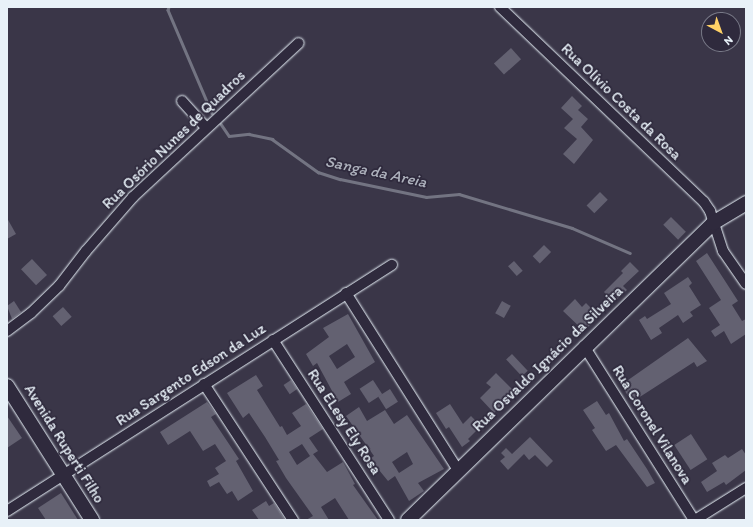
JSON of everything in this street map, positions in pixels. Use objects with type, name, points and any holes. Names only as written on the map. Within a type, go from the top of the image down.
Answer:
[{"type":"street","name":"Rua Olívio Costa da Rosa","points":[[500,7],[704,202],[723,251],[746,284]]},
{"type":"street","name":"Rua Osório Nunes de Quadros","points":[[7,331],[31,313],[59,286],[86,251],[133,196],[299,42]]},
{"type":"street","points":[[182,101],[206,128]]},
{"type":"street","name":"Rua Osvaldo Ignácio da Silveira","points":[[408,520],[584,346],[713,223],[746,202]]},
{"type":"street","name":"Rua Sargento Edson da Luz","points":[[7,511],[392,265]]},
{"type":"street","points":[[346,293],[458,470]]},
{"type":"street","name":"Rua ELesy Ely Rosa","points":[[273,340],[389,520]]},
{"type":"street","name":"Rua Coronel Vilanova","points":[[584,346],[694,520]]},
{"type":"street","points":[[204,384],[293,520]]},
{"type":"street","name":"Avenida Ruperti Filho","points":[[7,386],[92,520]]},
{"type":"street","points":[[694,520],[746,488]]},
{"type":"building","points":[[511,48],[521,59],[504,75],[494,63]]},
{"type":"building","points":[[572,96],[582,106],[578,110],[588,119],[581,127],[593,140],[574,164],[563,154],[577,139],[564,128],[573,119],[561,108]]},
{"type":"building","points":[[600,192],[608,200],[594,213],[587,205]]},
{"type":"building","points":[[671,217],[686,232],[678,240],[663,225]]},
{"type":"building","points":[[7,218],[16,234],[7,239]]},
{"type":"building","points":[[544,245],[551,252],[540,263],[533,256]]},
{"type":"building","points":[[707,253],[738,301],[732,305],[742,321],[746,319],[746,334],[731,344],[724,331],[715,337],[711,331],[720,325],[709,308],[721,300],[696,261]]},
{"type":"building","points":[[32,259],[47,275],[36,285],[21,269]]},
{"type":"building","points":[[514,261],[523,271],[517,276],[508,266]]},
{"type":"building","points":[[630,262],[639,271],[623,286],[627,290],[614,302],[604,292],[623,273],[621,271]]},
{"type":"building","points":[[688,277],[692,283],[689,286],[701,305],[690,312],[693,316],[683,323],[678,315],[659,328],[662,333],[651,340],[639,320],[645,316],[647,319],[671,304],[664,293]]},
{"type":"building","points":[[575,299],[582,307],[586,303],[599,316],[584,331],[563,311]]},
{"type":"building","points":[[14,301],[21,312],[12,319],[7,306]]},
{"type":"building","points":[[502,301],[511,306],[504,318],[495,313]]},
{"type":"building","points":[[63,307],[72,317],[61,326],[53,316]]},
{"type":"building","points":[[348,314],[375,362],[344,382],[351,394],[338,402],[317,363],[313,366],[306,354],[329,337],[323,328]],"holes":[[[347,344],[355,357],[337,369],[329,356]]]},
{"type":"building","points":[[688,338],[707,361],[697,367],[694,362],[632,402],[621,385]]},
{"type":"building","points":[[512,354],[528,371],[522,376],[506,359]]},
{"type":"building","points":[[496,373],[513,390],[500,402],[503,404],[494,413],[480,398],[491,387],[486,383]]},
{"type":"building","points":[[256,375],[263,386],[257,390],[280,427],[282,426],[287,435],[301,426],[292,413],[306,404],[323,429],[309,438],[318,451],[313,454],[327,472],[343,462],[355,484],[353,485],[378,520],[349,520],[335,498],[321,507],[329,520],[306,520],[313,516],[286,478],[276,461],[279,460],[265,437],[249,413],[243,418],[227,393]],"holes":[[[302,444],[310,456],[297,465],[289,452]]]},
{"type":"building","points":[[291,380],[297,389],[290,394],[284,385]]},
{"type":"building","points":[[373,380],[382,394],[369,403],[360,389]]},
{"type":"building","points":[[390,389],[398,402],[386,409],[378,396]]},
{"type":"building","points":[[597,401],[606,415],[609,413],[624,441],[627,439],[655,483],[647,487],[616,445],[606,451],[592,430],[595,428],[583,410]]},
{"type":"building","points":[[207,402],[216,414],[211,417],[239,459],[236,461],[253,491],[238,501],[232,491],[227,494],[219,482],[210,487],[207,481],[219,474],[215,468],[226,461],[215,444],[203,451],[190,431],[168,445],[160,432]]},
{"type":"building","points":[[450,404],[463,424],[471,416],[481,426],[468,439],[470,441],[462,447],[449,427],[446,429],[436,413]]},
{"type":"building","points":[[359,407],[367,421],[385,410],[394,424],[407,415],[444,469],[418,483],[424,491],[409,501],[395,476],[388,481],[379,470],[371,458],[374,456],[346,416]],"holes":[[[407,452],[413,464],[399,473],[392,462]]]},
{"type":"building","points":[[7,416],[22,438],[7,448]]},
{"type":"building","points":[[691,434],[707,459],[691,470],[674,445]]},
{"type":"building","points":[[530,437],[553,461],[547,467],[535,455],[529,460],[524,454],[508,470],[500,461],[505,457],[501,453],[506,448],[512,454]]},
{"type":"building","points":[[742,449],[746,455],[746,470],[726,485],[724,482],[707,492],[701,482],[717,471],[712,463],[725,455],[728,458]]},
{"type":"building","points":[[61,493],[78,520],[46,520],[38,508]]},
{"type":"building","points":[[266,501],[269,506],[274,503],[285,520],[259,520],[252,510]]},
{"type":"waterway","name":"Sanga da Areia","points":[[169,7],[168,10],[212,113]]},
{"type":"waterway","name":"Sanga da Areia","points":[[221,124],[229,136],[249,134],[272,139],[318,172],[340,179],[426,197],[459,194],[572,228],[630,253]]}]
